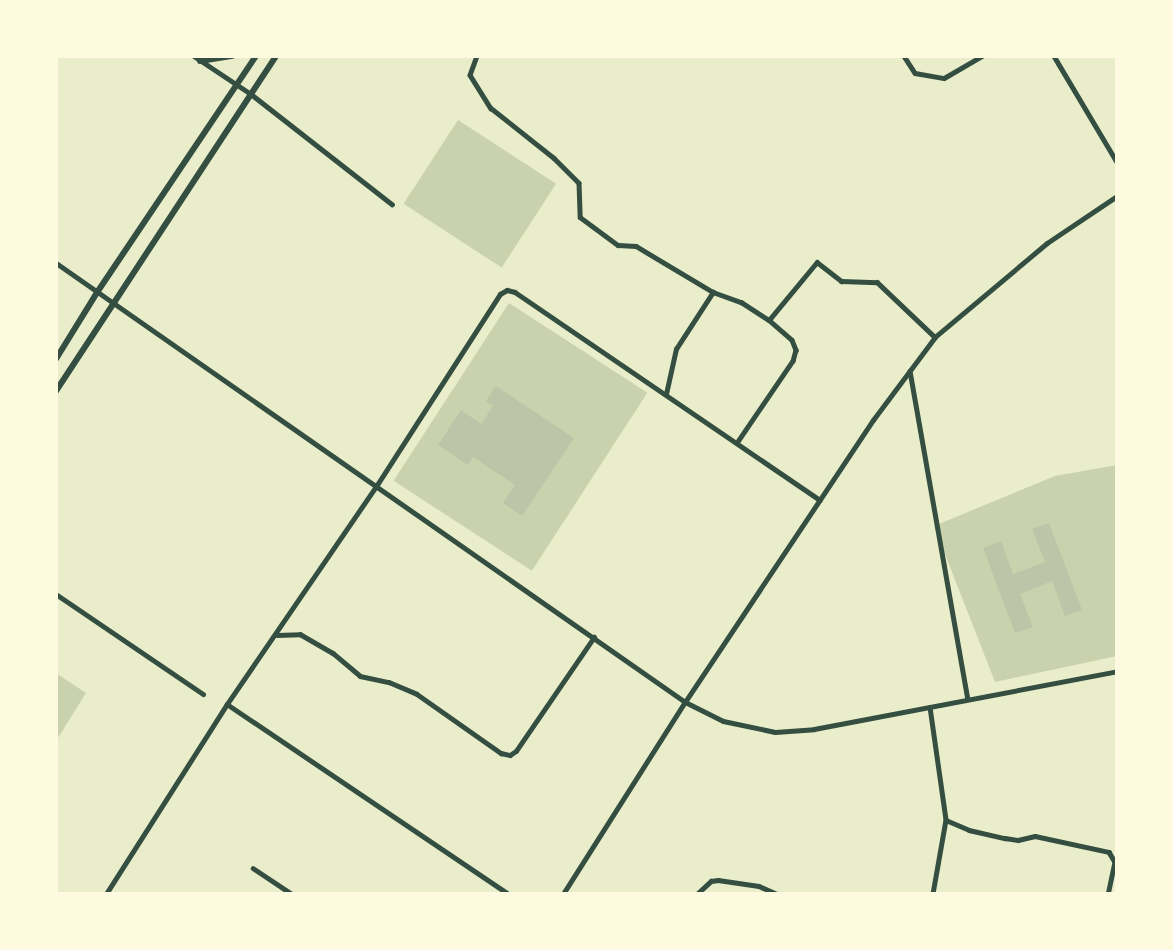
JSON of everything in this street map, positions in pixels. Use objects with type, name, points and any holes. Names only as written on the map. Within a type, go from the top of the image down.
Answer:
[{"type":"main road","points":[[201,61],[233,56]]},
{"type":"main road","points":[[56,359],[98,291],[256,56]]},
{"type":"main road","points":[[56,391],[276,56]]},
{"type":"street","points":[[194,56],[251,94],[392,204]]},
{"type":"street","points":[[477,56],[470,75],[491,107],[554,158],[579,183],[580,217],[618,245],[636,246],[713,292],[741,302],[769,320],[792,340],[796,350],[793,360],[737,443]]},
{"type":"street","points":[[904,56],[915,73],[944,78],[982,56]]},
{"type":"street","points":[[1054,56],[1117,162]]},
{"type":"street","points":[[564,894],[685,702],[820,500],[935,337],[1047,243],[1117,195]]},
{"type":"street","points":[[769,320],[817,262],[841,281],[877,282],[935,337]]},
{"type":"street","points":[[56,263],[685,702],[723,721],[775,732],[814,729],[1117,671]]},
{"type":"street","points":[[106,894],[227,704],[277,635],[500,294],[506,290],[515,292],[820,500]]},
{"type":"street","points":[[666,394],[676,349],[713,292]]},
{"type":"street","points":[[910,371],[968,699]]},
{"type":"street","points":[[56,594],[203,694]]},
{"type":"street","points":[[277,635],[300,634],[334,653],[360,676],[389,682],[416,694],[501,753],[510,755],[516,751],[594,638]]},
{"type":"street","points":[[227,704],[509,894]]},
{"type":"street","points":[[930,707],[946,820],[933,894]]},
{"type":"street","points":[[946,820],[969,830],[1005,838],[1018,840],[1035,836],[1109,852],[1115,862],[1108,894]]},
{"type":"street","points":[[253,868],[292,894]]},
{"type":"street","points":[[699,894],[711,881],[718,880],[759,886],[778,894]]},
{"type":"green space","points":[[458,120],[556,184],[502,268],[404,204]]},
{"type":"green space","points":[[509,303],[647,393],[532,571],[394,481]]},
{"type":"green space","points":[[1117,465],[1117,656],[995,682],[934,526],[1055,476]]},
{"type":"green space","points":[[56,673],[86,693],[56,741]]},
{"type":"building","points":[[496,386],[574,438],[522,516],[503,503],[515,485],[473,457],[468,465],[438,445],[461,410],[481,424],[493,406],[486,401]]},
{"type":"building","points":[[1049,523],[1082,610],[1065,616],[1052,581],[1020,594],[1033,627],[1015,633],[983,548],[1001,541],[1013,574],[1045,562],[1032,529]]}]
